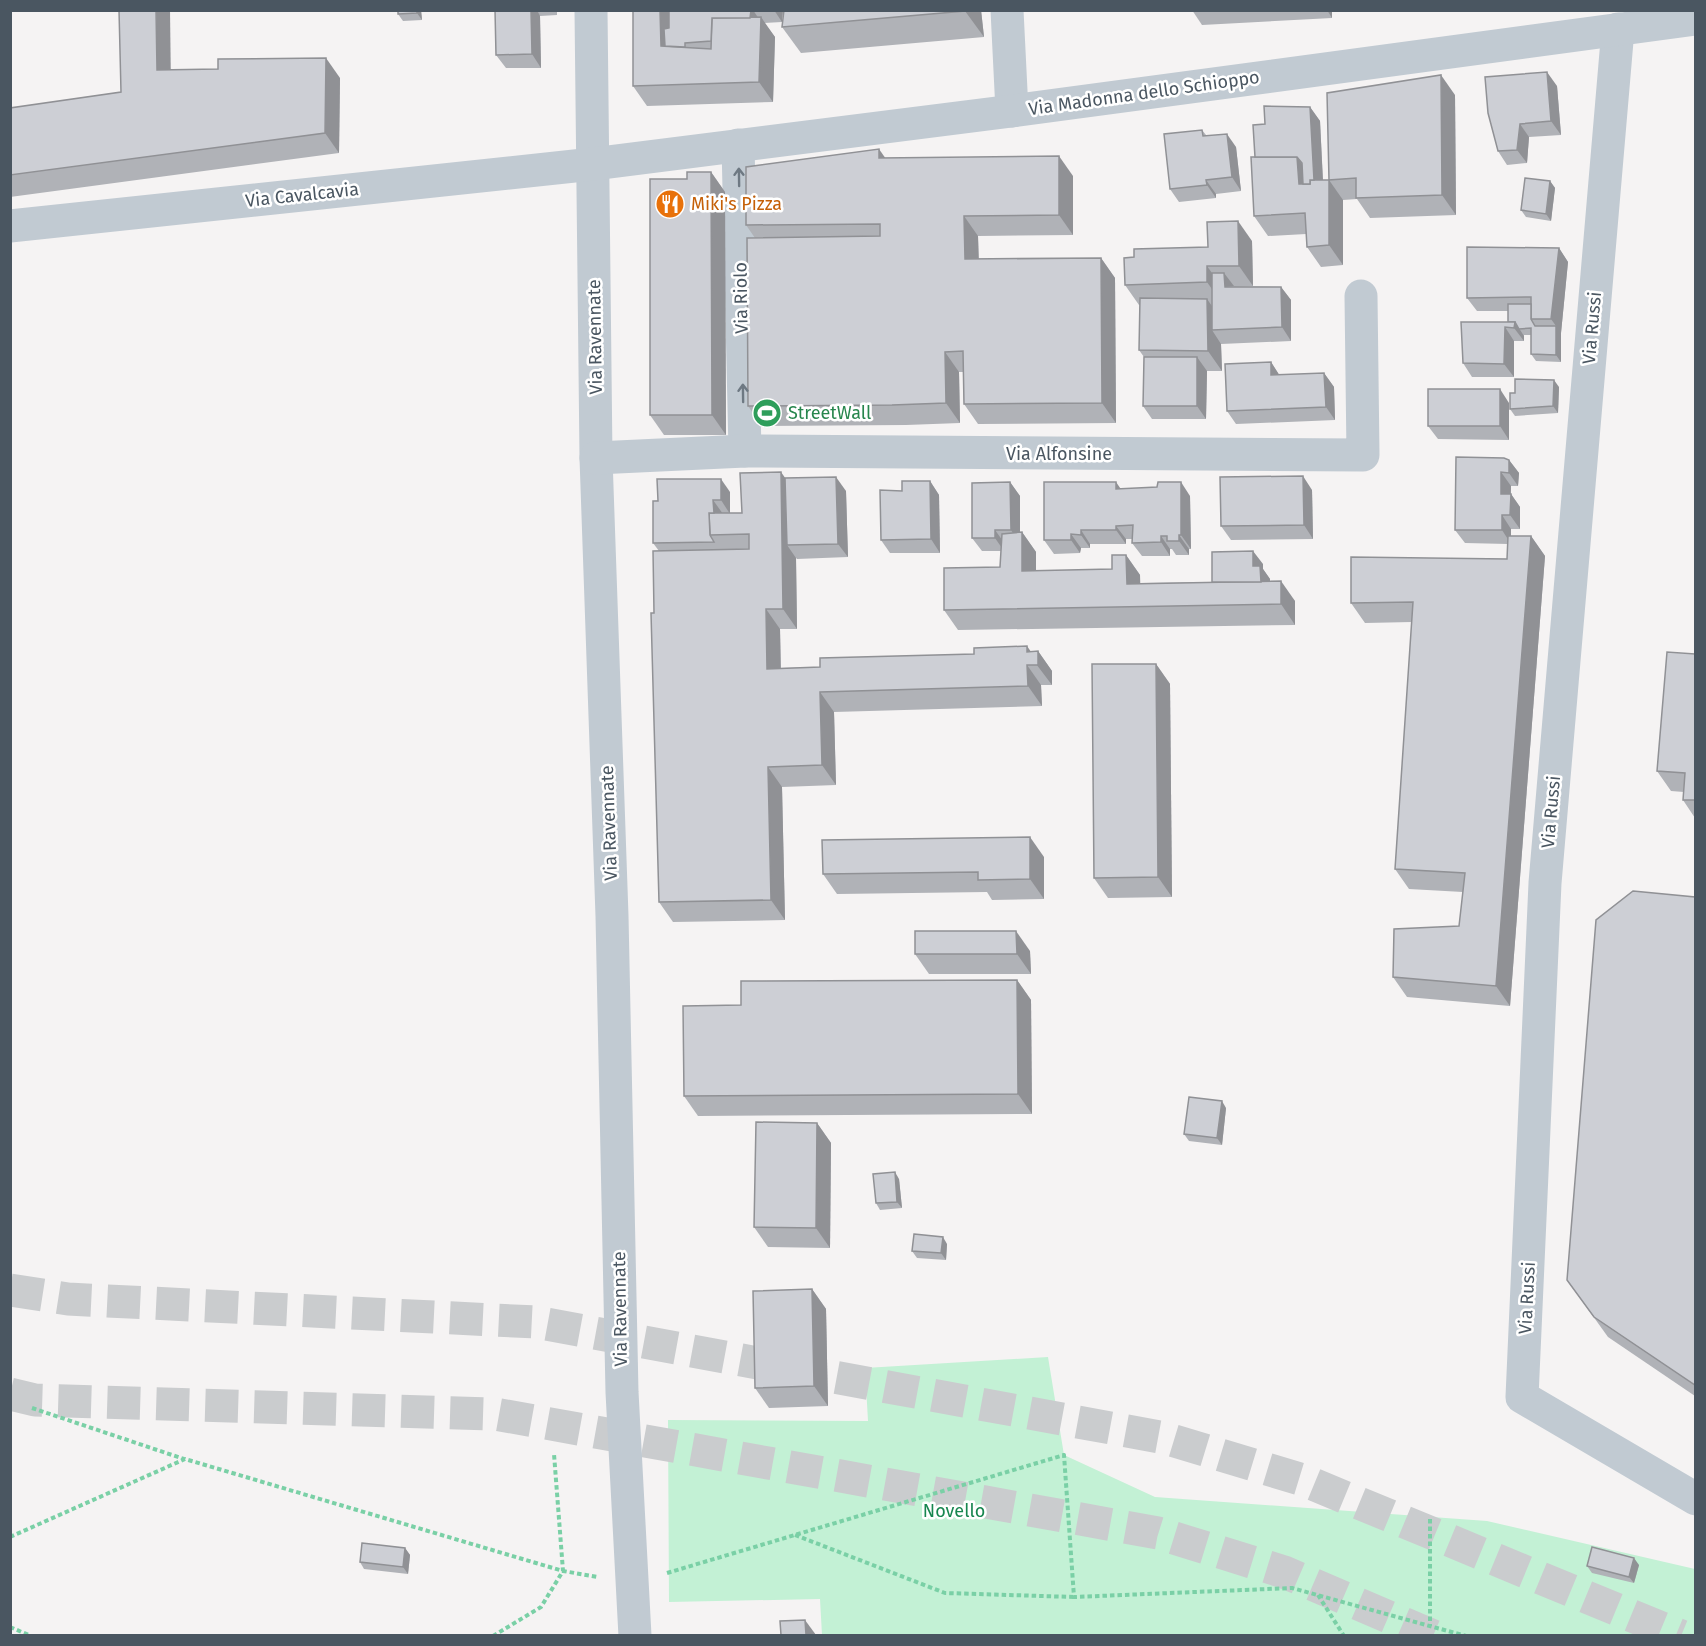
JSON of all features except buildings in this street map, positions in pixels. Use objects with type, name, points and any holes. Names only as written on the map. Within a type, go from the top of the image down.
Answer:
[{"type":"street","name":"Via Ravennate","points":[[591,10],[596,458],[612,916],[622,1392],[635,1635]]},
{"type":"street","points":[[1007,10],[1012,111]]},
{"type":"street","name":"Via Madonna dello Schioppo","points":[[593,164],[1012,111],[1695,19]]},
{"type":"street","name":"Via Russi","points":[[1618,28],[1545,883],[1522,1397],[1695,1499]]},
{"type":"street","name":"Via Riolo","points":[[738,145],[745,451]]},
{"type":"street","name":"Via Cavalcavia","points":[[10,226],[593,164]]},
{"type":"street","name":"Via Alfonsine","points":[[596,458],[745,451],[1363,455],[1361,296]]},
{"type":"path","points":[[33,1408],[185,1459],[563,1571],[631,1583],[1064,1455],[1074,1597]]},
{"type":"path","points":[[492,1635],[541,1607],[563,1571],[554,1454]]},
{"type":"path","points":[[10,1538],[185,1459]]},
{"type":"path","points":[[1430,1519],[1430,1626]]},
{"type":"path","points":[[794,1535],[945,1593],[1074,1597],[1292,1588],[1466,1635]]},
{"type":"path","points":[[1317,1595],[1344,1635]]},
{"type":"path","points":[[10,1627],[31,1635]]},
{"type":"green space","name":"Novello","points":[[1048,1357],[1064,1455],[1155,1497],[1487,1521],[1695,1569],[1695,1635],[822,1635],[820,1599],[669,1602],[668,1420],[868,1421],[865,1368]]},
{"type":"tunnel","points":[[10,1290],[68,1299],[535,1322],[1165,1438],[1303,1480],[1681,1636]]},
{"type":"tunnel","points":[[10,1394],[35,1400],[495,1414],[1158,1533],[1284,1572],[1433,1636]]},
{"type":"place","name":"Miki's Pizza","points":[[670,204]]},
{"type":"place","name":"StreetWall","points":[[767,413]]}]
